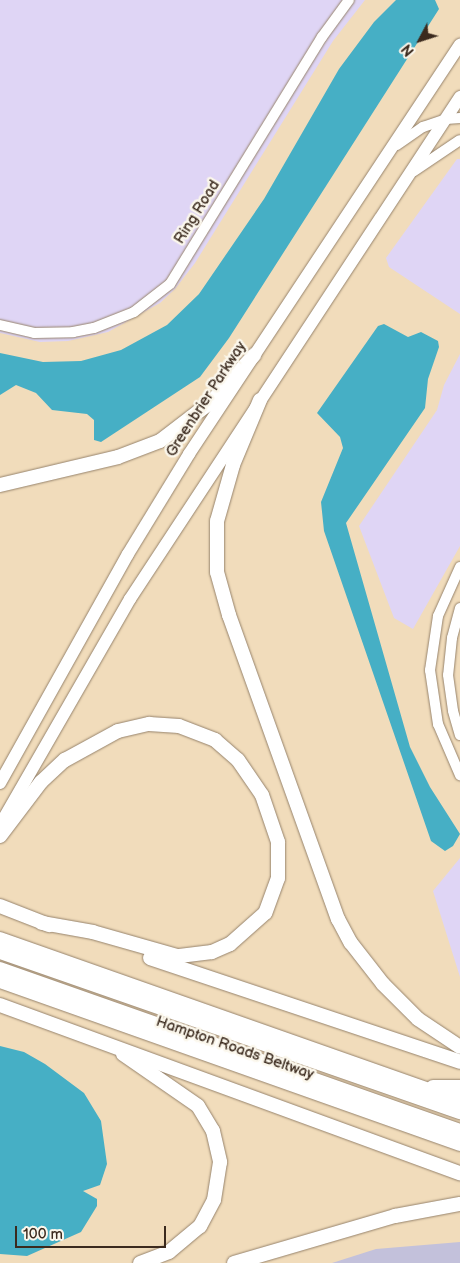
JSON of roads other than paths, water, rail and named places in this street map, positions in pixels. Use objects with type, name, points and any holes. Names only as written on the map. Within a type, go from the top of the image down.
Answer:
[{"type":"highway","points":[[0,485],[118,457],[160,441],[211,402],[254,355]]},
{"type":"highway","points":[[260,400],[233,465],[217,521],[218,572],[229,615],[338,919],[351,943],[383,984],[426,1025],[460,1046]]},
{"type":"highway","points":[[0,836],[41,782],[65,760],[118,731],[149,724],[179,726],[215,740],[238,760],[262,796],[278,842],[278,878],[265,913],[230,944],[212,952],[177,956],[93,932],[42,923]]},
{"type":"highway","points":[[0,906],[42,923],[460,1062]]},
{"type":"highway","name":"Hampton Roads Beltway","points":[[0,939],[460,1101]]},
{"type":"highway","points":[[0,952],[460,1112]]},
{"type":"highway","points":[[0,969],[460,1131]]},
{"type":"highway","name":"Hampton Roads Beltway","points":[[0,981],[460,1144]]},
{"type":"highway","points":[[0,1004],[460,1173]]},
{"type":"highway","points":[[102,1040],[198,1106],[219,1147],[218,1187],[200,1226],[169,1252],[140,1263]]},
{"type":"highway","points":[[422,1087],[460,1087]]},
{"type":"highway","points":[[234,1263],[395,1216],[460,1204]]},
{"type":"main road","name":"Greenbrier Parkway","points":[[0,783],[148,520],[254,355],[460,45]]},
{"type":"main road","points":[[0,825],[109,632],[460,97]]},
{"type":"street","name":"Ring Road","points":[[0,325],[41,333],[94,328],[134,312],[170,284],[322,37],[349,0]]},
{"type":"street","points":[[390,150],[423,127],[446,119],[460,118]]},
{"type":"street","points":[[409,175],[460,140]]},
{"type":"street","points":[[460,568],[438,616],[430,670],[438,724],[460,775]]},
{"type":"street","points":[[460,608],[452,638],[448,675],[453,711],[460,735]]},
{"type":"water","points":[[396,0],[435,0],[439,9],[229,338],[200,377],[101,442],[94,440],[94,420],[87,414],[52,410],[36,393],[16,385],[0,395],[0,353],[43,362],[81,361],[121,350],[167,325],[199,294],[264,199],[339,69],[374,22]]},
{"type":"water","points":[[384,324],[408,337],[421,332],[438,341],[439,347],[428,379],[425,408],[346,523],[410,747],[430,787],[460,834],[453,846],[445,851],[431,841],[324,531],[321,502],[343,448],[340,437],[317,413],[378,326]]},
{"type":"water","points":[[0,1046],[24,1052],[45,1064],[84,1093],[101,1121],[107,1164],[100,1185],[83,1191],[97,1199],[97,1206],[81,1232],[27,1256],[0,1254]]}]
